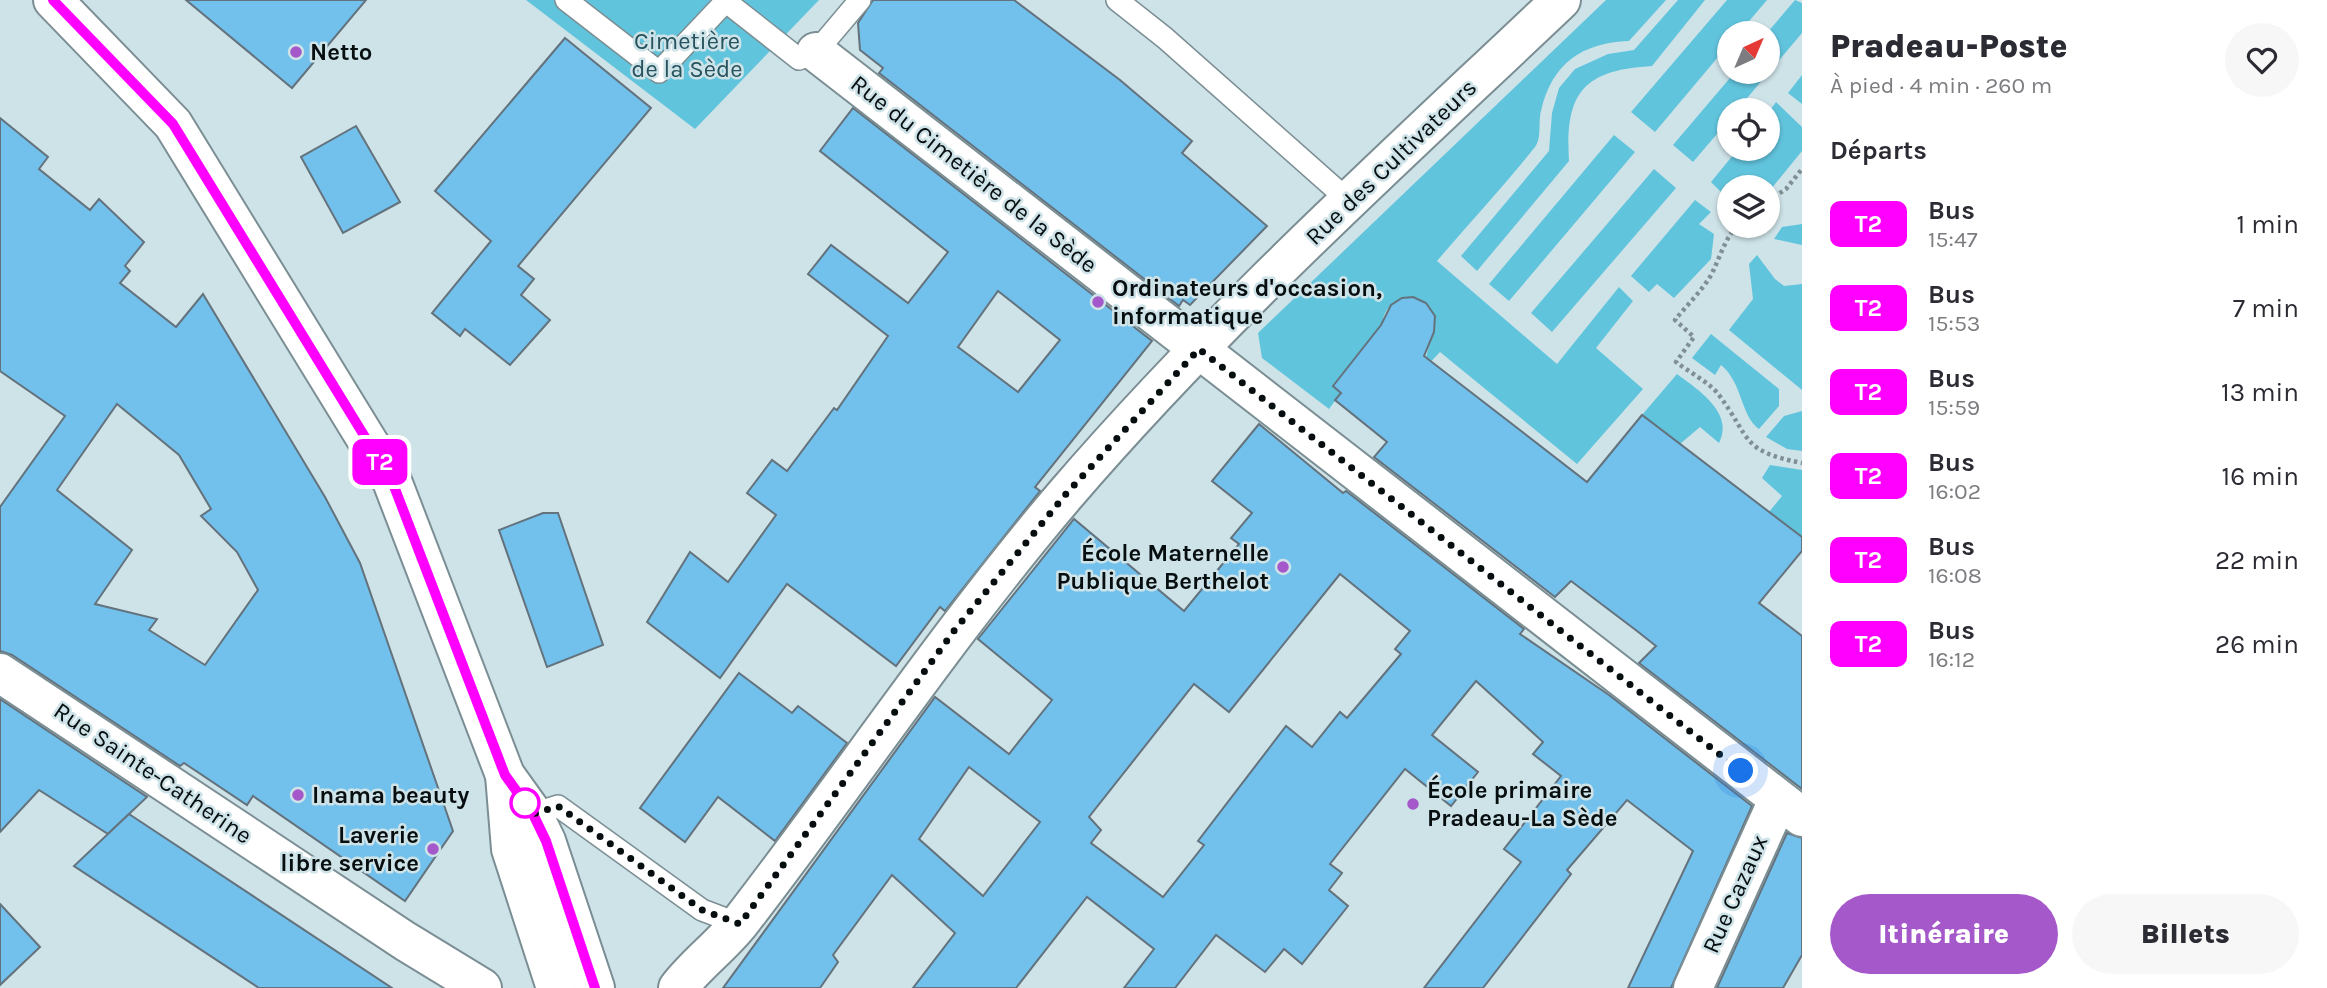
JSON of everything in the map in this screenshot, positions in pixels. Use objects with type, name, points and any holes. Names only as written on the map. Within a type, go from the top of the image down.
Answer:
[{"type":"street","points":[[53,0],[173,124],[392,481],[505,775],[533,814],[546,841],[595,988]]},
{"type":"street","name":"Rue des Cultivateurs","points":[[677,983],[740,924],[954,631],[1066,494],[1199,349],[1349,201],[1561,0]]},
{"type":"street","name":"Rue du Cimetière de la Sède","points":[[816,52],[1790,808]]},
{"type":"street","name":"Rue Sainte-Catherine","points":[[0,673],[405,941],[482,988]]},
{"type":"street","points":[[505,775],[511,849],[556,988]]},
{"type":"street","name":"Rue Cazaux","points":[[1693,988],[1790,808]]},
{"type":"lane","points":[[566,0],[659,72],[726,1],[799,59],[816,52],[860,0]]},
{"type":"lane","points":[[1117,0],[1166,38],[1349,201]]},
{"type":"lane","points":[[533,814],[558,806],[702,910],[740,924]]},
{"type":"path","points":[[1780,193],[1802,169]]},
{"type":"path","points":[[1726,238],[1724,252],[1709,278],[1675,320],[1694,337],[1676,362],[1718,394],[1742,435],[1766,455],[1802,463]]},
{"type":"green space","name":"Cimetière de la Sède","points":[[526,0],[819,0],[695,129]]},
{"type":"green space","points":[[1606,0],[1666,0],[1629,41],[1583,51],[1561,68],[1546,94],[1535,147],[1437,261],[1557,364],[1619,287],[1633,301],[1596,348],[1643,389],[1577,464],[1440,352],[1424,369],[1435,316],[1419,299],[1404,298],[1387,310],[1383,331],[1361,350],[1333,385],[1341,393],[1329,409],[1262,358],[1258,333]]},
{"type":"green space","points":[[1678,0],[1705,0],[1652,66],[1609,73],[1594,80],[1583,90],[1575,102],[1571,118],[1569,161],[1477,271],[1461,256],[1549,151],[1552,113],[1559,88],[1575,69],[1608,54],[1634,50]]},
{"type":"green space","points":[[1727,0],[1767,0],[1749,21],[1717,21],[1717,58],[1655,132],[1631,112]]},
{"type":"green space","points":[[1795,0],[1802,3],[1802,33],[1780,59],[1780,21],[1777,21]]},
{"type":"green space","points":[[1802,75],[1802,104],[1788,93]]},
{"type":"green space","points":[[1725,84],[1759,84],[1747,98],[1717,98],[1717,134],[1693,162],[1673,145]]},
{"type":"green space","points":[[1780,106],[1802,127],[1802,151],[1780,178],[1780,175],[1717,175],[1717,188],[1711,182],[1728,161],[1780,161]]},
{"type":"green space","points":[[1614,135],[1635,152],[1509,301],[1489,284]]},
{"type":"green space","points":[[1654,169],[1676,188],[1552,332],[1531,313]]},
{"type":"green space","points":[[1695,200],[1711,212],[1699,224],[1714,234],[1711,259],[1674,298],[1657,284],[1649,292],[1631,276]]},
{"type":"green space","points":[[1802,224],[1802,245],[1774,239],[1780,238],[1782,227]]},
{"type":"green space","points":[[1757,255],[1775,279],[1784,286],[1802,284],[1802,390],[1729,330],[1753,299],[1749,264]]},
{"type":"green space","points":[[1711,334],[1779,389],[1779,406],[1759,429],[1748,416],[1728,372],[1721,365],[1715,375],[1692,358]]},
{"type":"green space","points":[[1677,374],[1712,403],[1718,412],[1723,432],[1719,443],[1700,427],[1680,444],[1642,415]]},
{"type":"green space","points":[[1802,411],[1802,451],[1787,449],[1766,437],[1784,416]]},
{"type":"green space","points":[[1770,465],[1802,470],[1802,537],[1769,512],[1782,496],[1762,478]]},
{"type":"building","name":"Netto","points":[[186,0],[366,0],[292,88]]},
{"type":"building","points":[[873,0],[1014,0],[1120,80],[1192,141],[1182,153],[1267,226],[1190,305],[1183,300],[1179,306],[879,73],[883,68],[860,50],[858,23]]},
{"type":"building","points":[[565,38],[651,108],[518,266],[534,279],[521,295],[550,320],[510,365],[465,329],[460,336],[432,313],[491,241],[435,191]]},
{"type":"building","points":[[853,108],[1152,341],[1035,487],[1040,491],[945,611],[940,607],[896,666],[787,584],[720,678],[647,622],[690,552],[728,582],[776,515],[747,493],[772,460],[787,471],[834,408],[837,410],[888,336],[808,274],[831,245],[908,303],[948,252],[820,151]],"holes":[[[998,291],[1060,340],[1018,392],[958,347]]]},
{"type":"building","points":[[0,118],[48,157],[39,169],[90,210],[99,199],[144,242],[125,266],[130,271],[120,283],[176,327],[203,294],[325,497],[360,563],[453,831],[405,901],[253,796],[247,805],[184,763],[180,766],[12,655],[0,651],[0,507],[65,416],[0,371]],"holes":[[[117,404],[179,455],[211,509],[201,516],[237,552],[258,590],[205,665],[149,630],[157,619],[95,604],[132,550],[57,490]]]},
{"type":"building","points":[[356,126],[400,202],[343,233],[301,157]]},
{"type":"building","points":[[1413,297],[1426,303],[1435,316],[1434,332],[1424,356],[1587,482],[1642,415],[1802,537],[1802,551],[1759,603],[1802,636],[1802,789],[1639,663],[1656,646],[1637,631],[1571,581],[1555,597],[1374,457],[1387,442],[1335,400],[1341,393],[1333,386],[1381,325],[1391,305],[1402,298]]},
{"type":"building","points":[[1259,424],[1343,493],[1346,491],[1524,629],[1520,634],[1609,695],[1752,806],[1671,988],[1628,988],[1693,851],[1627,800],[1567,870],[1571,874],[1483,988],[1424,988],[1521,862],[1504,849],[1561,776],[1533,754],[1543,742],[1476,681],[1432,735],[1478,772],[1451,806],[1405,769],[1330,864],[1342,873],[1329,890],[1348,906],[1302,964],[1284,949],[1265,972],[1216,935],[1175,988],[1124,988],[1154,949],[1087,897],[1016,988],[913,988],[955,933],[892,875],[833,955],[838,962],[820,988],[723,988],[935,697],[1009,754],[1052,700],[978,639],[1074,519],[1184,611],[1239,544],[1231,538],[1252,513],[1212,481]],"holes":[[[1340,574],[1410,631],[1395,649],[1401,654],[1347,718],[1340,712],[1312,747],[1286,726],[1198,841],[1204,845],[1163,897],[1091,843],[1101,830],[1089,817],[1194,684],[1229,712]],[[969,767],[1040,822],[983,896],[919,839]]]},
{"type":"building","points":[[543,513],[558,513],[603,645],[547,667],[499,530]]},
{"type":"building","points":[[739,673],[792,713],[798,706],[847,743],[775,841],[718,797],[685,842],[640,808]]},
{"type":"building","points":[[0,699],[147,797],[108,834],[39,790],[0,832]]},
{"type":"building","points":[[129,814],[392,988],[259,988],[74,866]]},
{"type":"building","points":[[1787,833],[1802,838],[1802,955],[1783,988],[1717,988]]},
{"type":"building","points":[[0,904],[40,947],[0,985]]},
{"type":"bus line","name":"T2","points":[[53,0],[173,124],[392,481],[505,775],[533,814],[546,841],[595,988]]},
{"type":"place","name":"Netto","points":[[296,52]]},
{"type":"place","name":"Ordinateurs d'occasion, informatique","points":[[1098,302]]},
{"type":"place","name":"École Maternelle Publique Berthelot","points":[[1283,567]]},
{"type":"place","name":"Inama beauty","points":[[298,795]]},
{"type":"place","name":"École primaire Pradeau-La Sède","points":[[1413,804]]},
{"type":"place","name":"Laverie libre service","points":[[433,849]]},
{"type":"route","points":[[525,803],[519,794],[533,814],[558,806],[702,910],[740,924],[954,631],[1066,494],[1199,349],[1741,771]]}]
